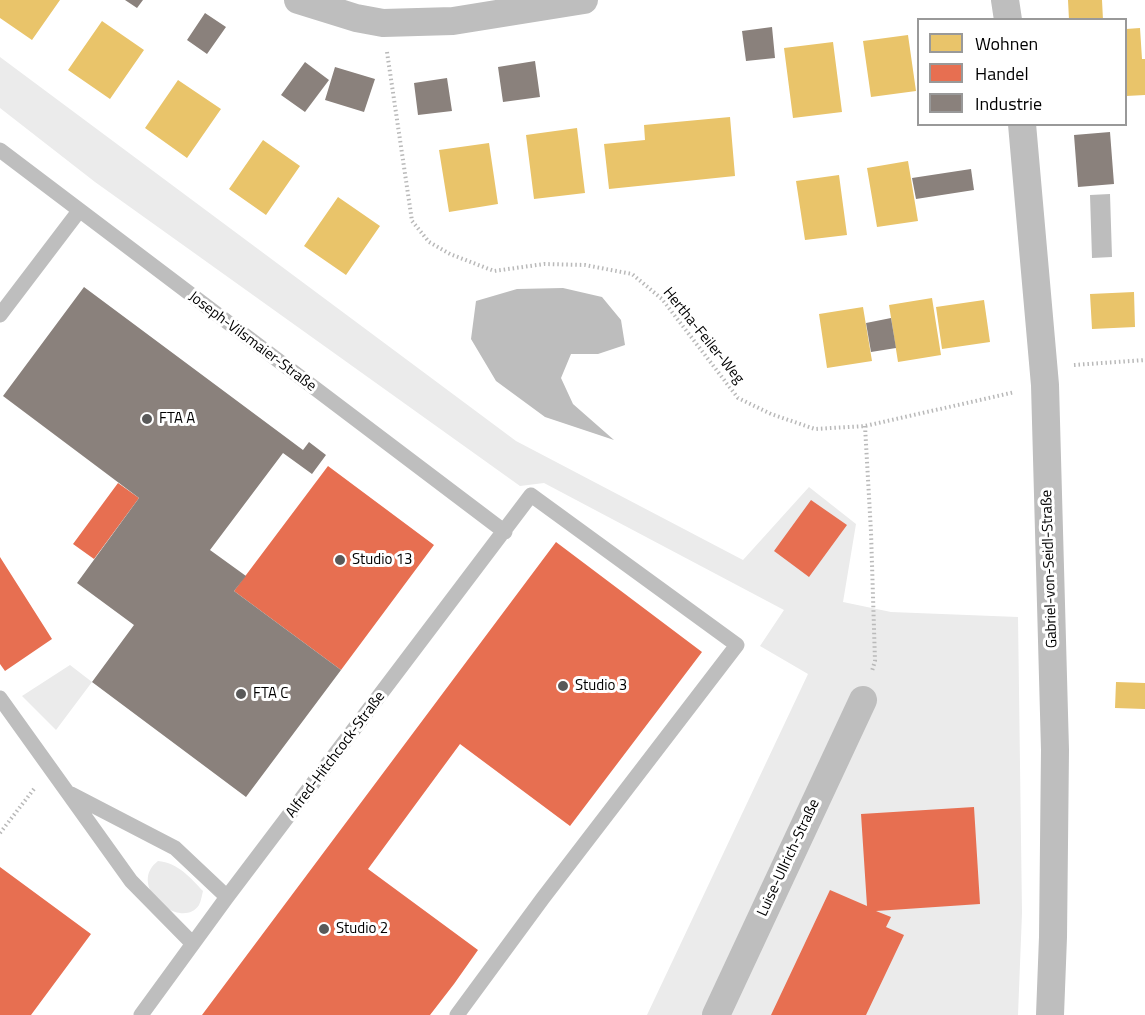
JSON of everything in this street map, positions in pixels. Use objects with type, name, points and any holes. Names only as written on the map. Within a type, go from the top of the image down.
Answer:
[{"type":"street","points":[[298,0],[356,18],[383,23],[453,21],[584,0]]},
{"type":"street","points":[[1005,0],[1008,18]]},
{"type":"street","name":"Gabriel-von-Seidl-Straße","points":[[1022,126],[1044,376],[1054,750],[1053,937],[1050,1015]]},
{"type":"street","name":"Luise-Ullrich-Straße","points":[[716,1015],[863,700]]},
{"type":"lane","name":"Joseph-Vilsmaier-Straße","points":[[0,150],[505,532]]},
{"type":"lane","points":[[0,315],[79,211]]},
{"type":"lane","name":"Alfred-Hitchcock-Straße","points":[[145,1014],[227,897],[531,495],[737,645],[543,898],[457,1015]]},
{"type":"lane","points":[[0,698],[130,881],[193,944]]},
{"type":"lane","points":[[67,792],[175,848],[227,897]]},
{"type":"path","name":"Hertha-Feiler-Weg","points":[[383,23],[412,222],[429,242],[450,254],[494,271],[544,264],[585,265],[632,274],[662,299],[738,398],[771,414],[815,429],[865,426],[1044,376],[1145,360]]},
{"type":"path","points":[[863,700],[874,661],[871,532],[865,426]]},
{"type":"path","points":[[0,833],[50,768]]},
{"type":"shaded area","points":[[0,57],[516,441],[743,560],[809,487],[856,524],[843,602],[891,612],[1018,617],[1022,913],[1018,1015],[647,1015],[808,674],[760,646],[784,610],[544,483],[520,486],[95,182],[0,108]]},
{"type":"shaded area","points":[[1110,194],[1112,257],[1092,258],[1090,195]]},
{"type":"shaded area","points":[[563,288],[602,297],[621,320],[625,345],[598,354],[571,354],[561,378],[573,404],[614,440],[545,417],[496,381],[471,339],[476,301],[517,289]]},
{"type":"shaded area","points":[[70,665],[92,682],[56,730],[22,696]]},
{"type":"shaded area","points":[[158,861],[178,868],[203,891],[199,905],[191,912],[180,913],[169,910],[159,903],[152,893],[148,882],[150,871]]},
{"type":"building: Wohnen","points":[[0,0],[60,0],[32,40],[0,18]]},
{"type":"building: Wohnen","points":[[1068,0],[1102,0],[1103,18],[1069,18]]},
{"type":"building: Wohnen","points":[[102,21],[144,50],[110,99],[68,70]]},
{"type":"building: Wohnen","points":[[1140,28],[1142,59],[1145,59],[1145,95],[1127,96],[1127,29]]},
{"type":"building: Wohnen","points":[[908,35],[916,91],[871,97],[863,41]]},
{"type":"building: Wohnen","points":[[833,42],[842,112],[793,118],[784,48]]},
{"type":"building: Wohnen","points":[[178,80],[221,109],[187,158],[145,128]]},
{"type":"building: Wohnen","points":[[730,117],[735,176],[609,189],[604,144],[645,140],[644,125]]},
{"type":"building: Wohnen","points":[[577,128],[585,193],[534,199],[526,135]]},
{"type":"building: Wohnen","points":[[263,140],[300,166],[266,215],[229,189]]},
{"type":"building: Wohnen","points":[[489,143],[498,204],[449,212],[439,150]]},
{"type":"building: Wohnen","points":[[908,161],[918,221],[877,227],[867,168]]},
{"type":"building: Wohnen","points":[[839,175],[847,235],[805,240],[796,181]]},
{"type":"building: Wohnen","points":[[338,197],[380,226],[346,275],[304,246]]},
{"type":"building: Wohnen","points":[[1134,292],[1135,327],[1092,329],[1090,294]]},
{"type":"building: Wohnen","points":[[932,298],[941,355],[898,362],[889,305]]},
{"type":"building: Wohnen","points":[[984,300],[990,342],[942,349],[936,307]]},
{"type":"building: Wohnen","points":[[863,307],[872,361],[827,368],[819,314]]},
{"type":"building: Wohnen","points":[[1116,682],[1145,683],[1145,709],[1115,708]]},
{"type":"building: Handel","name":"Studio 13","points":[[328,466],[434,545],[341,670],[234,591]]},
{"type":"building: Handel","points":[[118,483],[139,498],[94,559],[73,544]]},
{"type":"building: Handel","points":[[811,500],[847,525],[809,577],[774,551]]},
{"type":"building: Handel","points":[[556,542],[702,652],[570,826],[460,744],[368,869],[478,950],[454,984],[430,1015],[202,1015]]},
{"type":"building: Handel","points":[[0,557],[52,639],[5,671],[0,664]]},
{"type":"building: Handel","points":[[974,807],[980,904],[876,911],[891,917],[886,927],[904,935],[866,1015],[771,1015],[830,890],[867,906],[861,814]]},
{"type":"building: Handel","points":[[0,867],[91,934],[31,1015],[0,1015]]},
{"type":"building: Industrie","points":[[125,0],[143,0],[137,8]]},
{"type":"building: Industrie","points":[[205,13],[226,27],[207,54],[187,40]]},
{"type":"building: Industrie","points":[[772,27],[775,58],[746,61],[742,31]]},
{"type":"building: Industrie","points":[[535,61],[540,97],[503,102],[498,67]]},
{"type":"building: Industrie","points":[[305,62],[329,80],[305,112],[281,95]]},
{"type":"building: Industrie","points":[[335,67],[375,79],[364,112],[325,100]]},
{"type":"building: Industrie","points":[[447,78],[452,111],[418,115],[414,83]]},
{"type":"building: Industrie","points":[[1110,132],[1114,184],[1078,187],[1074,135]]},
{"type":"building: Industrie","points":[[971,169],[974,190],[916,199],[912,178]]},
{"type":"building: Industrie","points":[[84,287],[303,450],[309,442],[326,455],[312,474],[283,453],[210,550],[246,576],[234,591],[341,670],[246,797],[92,682],[134,625],[77,583],[139,498],[3,396]]},
{"type":"building: Industrie","points":[[891,318],[896,348],[871,352],[866,323]]},
{"type":"place","name":"FTA A","points":[[147,419]]},
{"type":"place","name":"Studio 13","points":[[340,560]]},
{"type":"place","name":"Studio 3","points":[[563,686]]},
{"type":"place","name":"FTA C","points":[[241,694]]},
{"type":"place","name":"Studio 2","points":[[324,929]]}]
